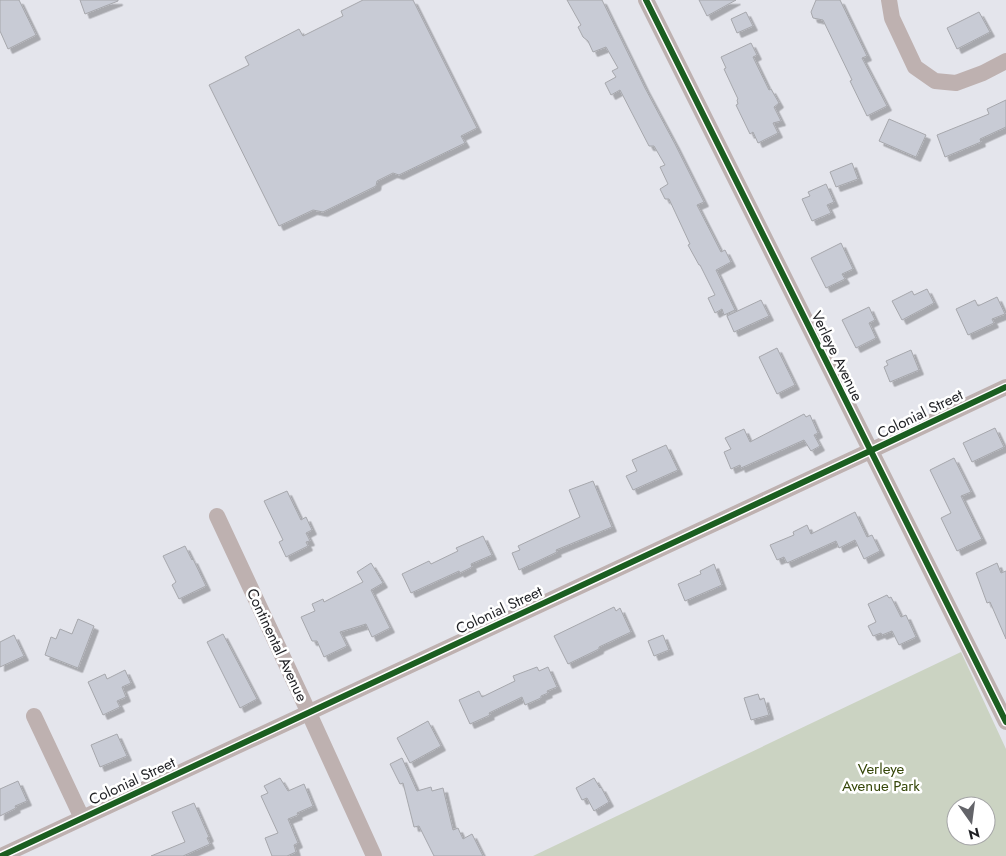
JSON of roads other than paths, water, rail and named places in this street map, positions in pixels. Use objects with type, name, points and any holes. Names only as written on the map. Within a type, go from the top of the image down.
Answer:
[{"type":"street","name":"Verleye Avenue","points":[[646,0],[1006,722]]},
{"type":"street","points":[[889,0],[892,18],[915,67],[935,81],[956,82],[983,73],[1006,61]]},
{"type":"street","name":"Colonial Street","points":[[2,856],[1006,386]]},
{"type":"street","name":"Continental Avenue","points":[[217,516],[374,856]]},
{"type":"street","points":[[34,716],[82,818]]},
{"type":"park label","name":"Verleye Avenue Park","points":[[881,778]]}]
